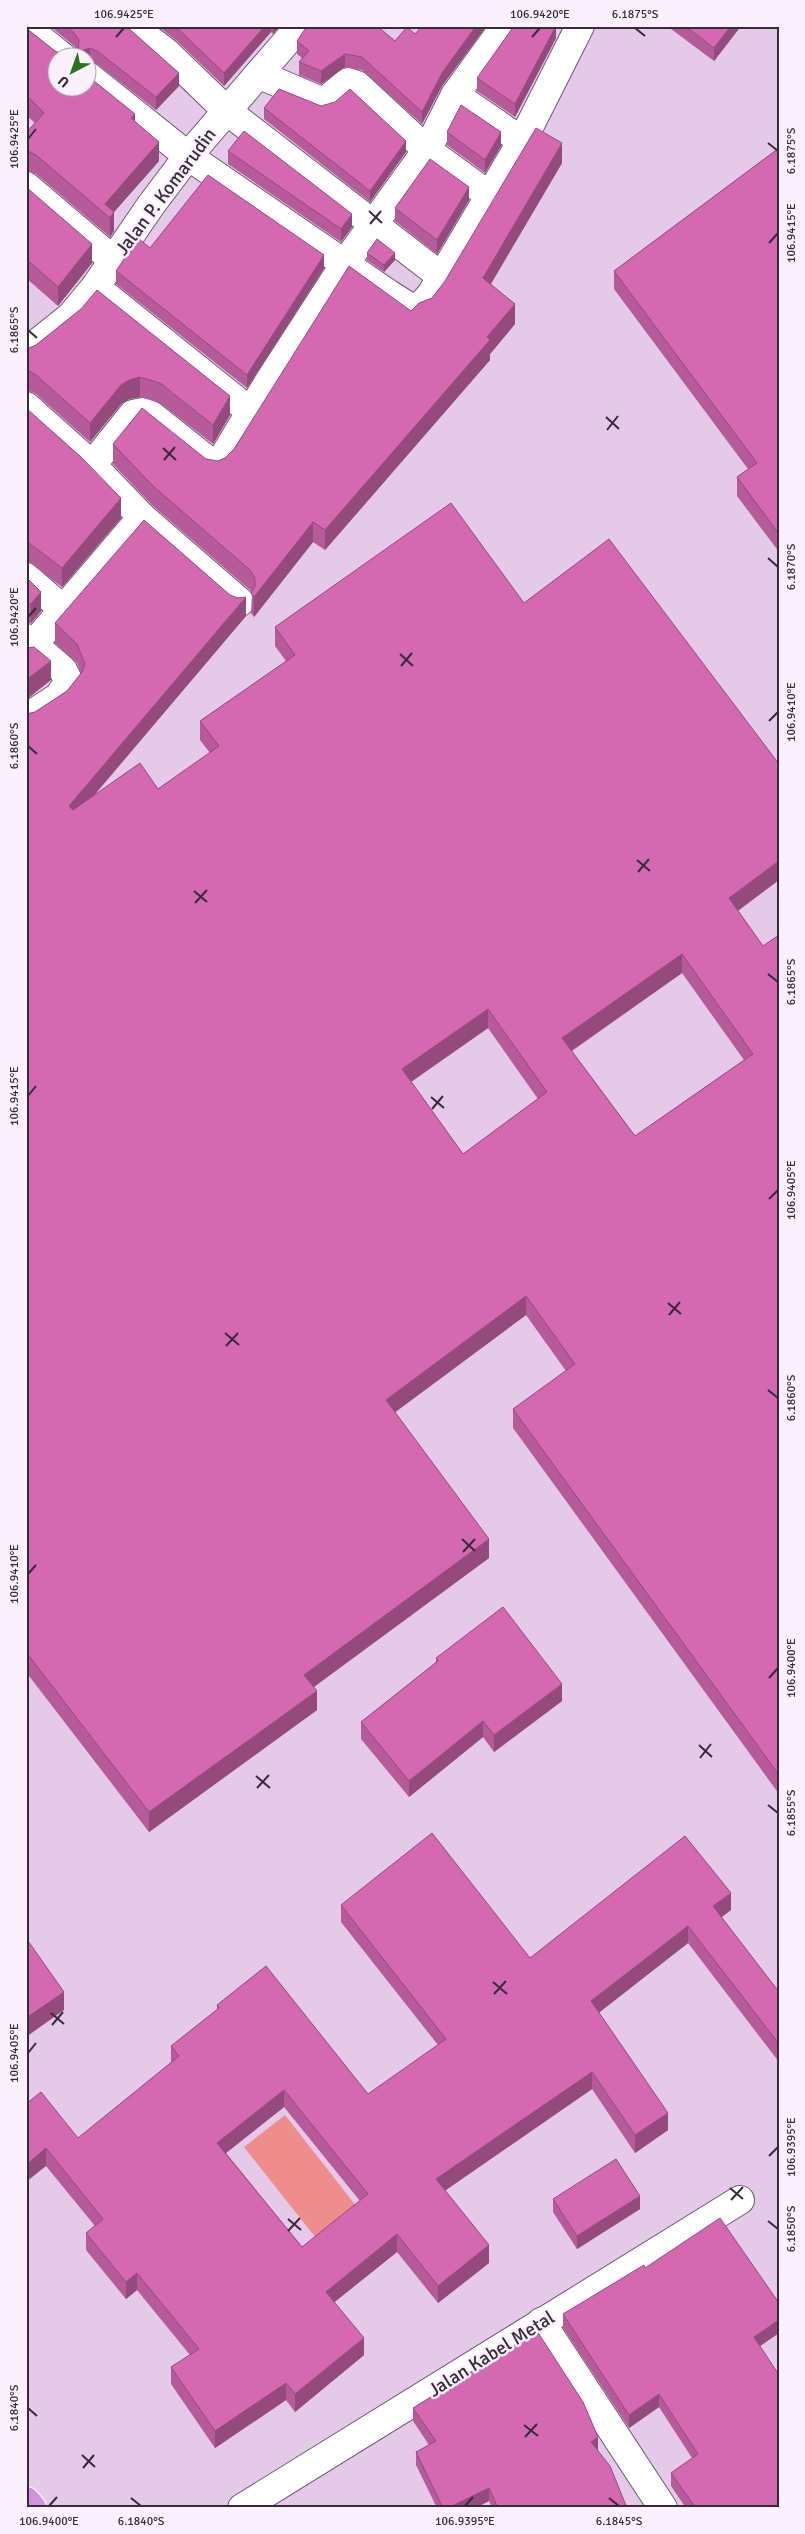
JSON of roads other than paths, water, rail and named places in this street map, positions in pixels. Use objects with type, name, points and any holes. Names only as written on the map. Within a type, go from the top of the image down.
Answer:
[{"type":"highway","points":[[26,2500],[32,2508]]},
{"type":"street","points":[[132,26],[166,52],[227,111],[442,276]]},
{"type":"street","name":"Jalan P. Komarudin","points":[[26,352],[70,316],[95,287],[151,205],[188,156],[260,75],[300,26]]},
{"type":"street","points":[[92,466],[134,414],[143,412],[151,415],[215,466],[221,461],[346,262],[427,150],[455,95],[505,26]]},
{"type":"street","points":[[98,84],[188,156],[408,306],[420,307],[432,293],[522,141],[580,26]]},
{"type":"street","points":[[26,27],[52,48]]},
{"type":"street","points":[[260,75],[322,101],[326,101],[348,82],[353,83],[427,150],[490,196]]},
{"type":"street","points":[[455,95],[522,141]]},
{"type":"street","points":[[26,186],[113,260]]},
{"type":"street","points":[[95,287],[251,412]]},
{"type":"street","points":[[26,406],[92,466],[142,517],[240,602]]},
{"type":"street","points":[[26,718],[58,697],[69,682],[63,670],[29,645],[64,610],[142,517]]},
{"type":"street","points":[[26,577],[64,610]]},
{"type":"street","name":"Jalan Kabel Metal","points":[[242,2508],[740,2200]]},
{"type":"street","points":[[541,2322],[663,2508]]}]
